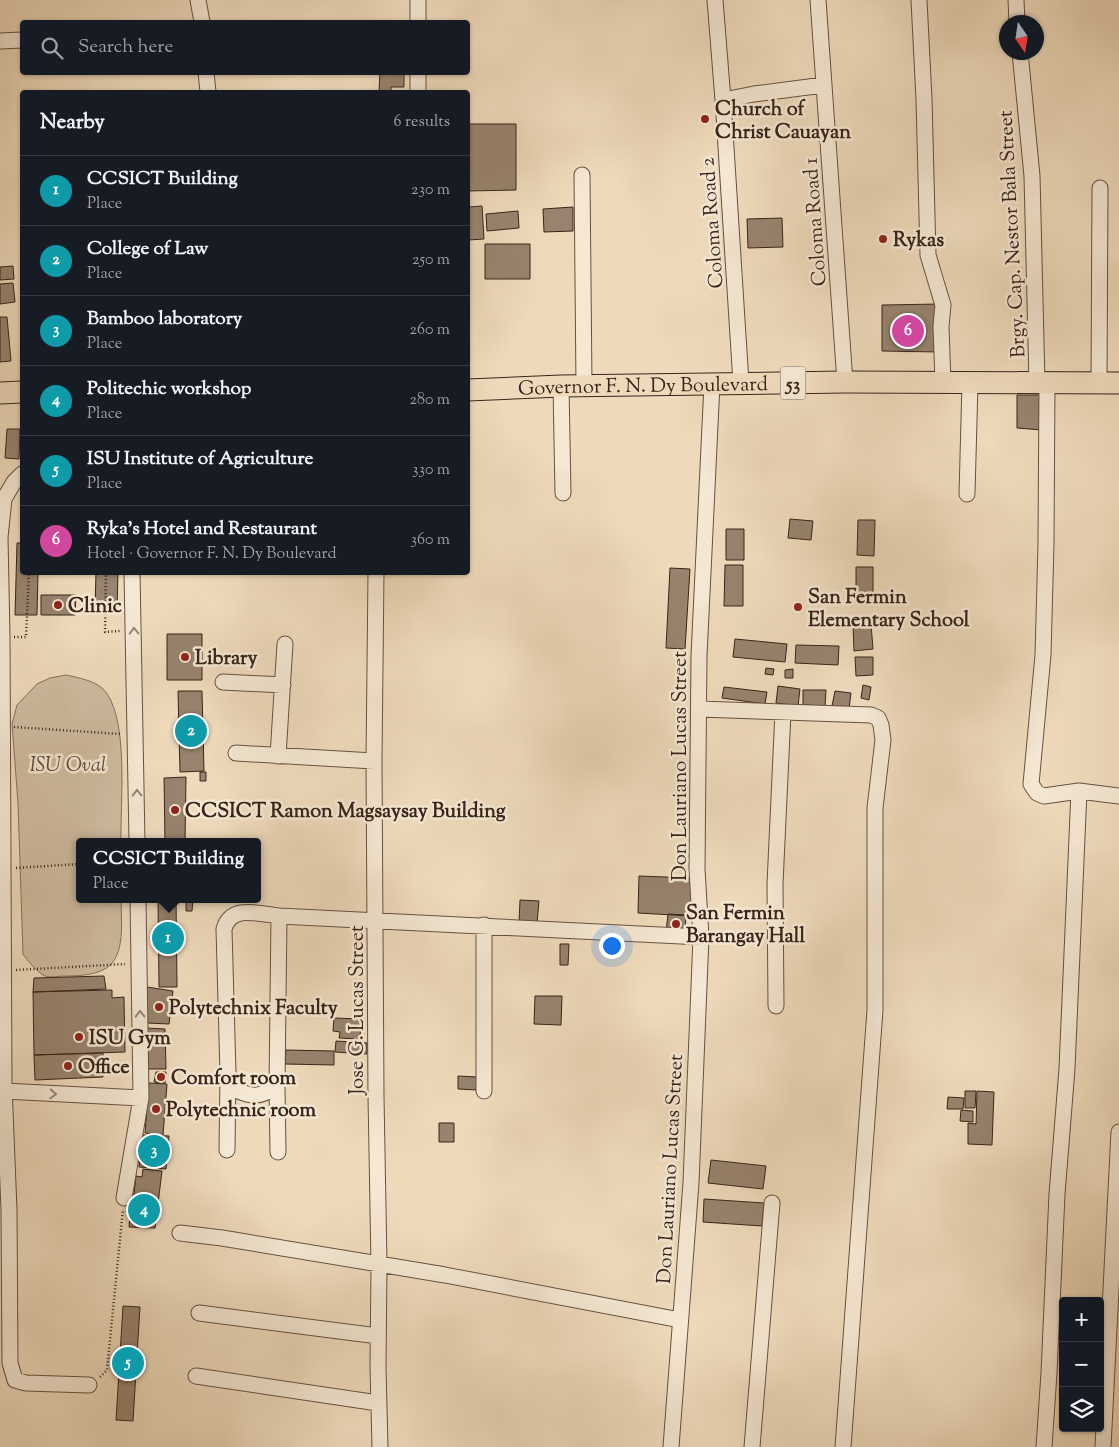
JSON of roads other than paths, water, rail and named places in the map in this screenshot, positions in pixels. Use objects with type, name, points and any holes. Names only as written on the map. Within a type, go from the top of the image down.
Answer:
[{"type":"highway","name":"Governor F. N. Dy Boulevard","points":[[470,390],[562,386],[741,383],[1109,383]]},
{"type":"highway","points":[[0,393],[20,392]]},
{"type":"street","points":[[198,0],[202,20]]},
{"type":"street","points":[[418,0],[418,20]]},
{"type":"street","name":"Coloma Road 2","points":[[715,0],[741,383]]},
{"type":"street","name":"Coloma Road 1","points":[[818,0],[845,382]]},
{"type":"street","points":[[919,0],[924,99],[928,255],[943,305],[943,383]]},
{"type":"street","points":[[1016,0],[1017,15]]},
{"type":"street","points":[[0,41],[20,40]]},
{"type":"street","name":"Brgy. Cap. Nestor Bala Street","points":[[1021,60],[1032,176],[1042,384],[1043,655],[1031,784],[1037,793],[1044,796],[1079,791]]},
{"type":"street","points":[[206,75],[208,90]]},
{"type":"street","points":[[418,75],[418,90]]},
{"type":"street","points":[[723,100],[824,85]]},
{"type":"street","points":[[582,175],[584,386]]},
{"type":"street","points":[[1100,188],[1109,383]]},
{"type":"street","points":[[967,494],[970,383]]},
{"type":"street","name":"Don Lauriano Lucas Street","points":[[670,1447],[691,1183],[701,937],[697,869],[699,656],[702,561],[712,384]]},
{"type":"street","points":[[562,386],[563,493]]},
{"type":"street","points":[[20,476],[8,489],[1,512],[4,1091],[9,1210],[10,1363],[15,1380],[26,1383],[89,1385]]},
{"type":"street","points":[[132,575],[137,838]]},
{"type":"street","name":"Jose G. Lucas Street","points":[[376,575],[374,761],[376,1096],[380,1264],[378,1403],[380,1447]]},
{"type":"street","points":[[278,756],[285,644]]},
{"type":"street","points":[[223,682],[283,685]]},
{"type":"street","points":[[699,709],[871,714],[878,718],[881,725],[883,740],[875,808],[875,1010],[844,1447]]},
{"type":"street","points":[[776,1006],[775,884],[783,712]]},
{"type":"street","points":[[236,753],[374,761]]},
{"type":"street","points":[[1044,1447],[1057,1194],[1067,1069],[1079,791],[1119,796]]},
{"type":"street","points":[[124,1198],[141,1098],[138,903]]},
{"type":"street","points":[[227,1150],[228,1074],[224,930],[226,922],[237,913],[248,912],[279,916],[701,937]]},
{"type":"street","points":[[278,1152],[279,916]]},
{"type":"street","points":[[484,925],[484,1091]]},
{"type":"street","points":[[228,1074],[234,1089],[242,1093],[262,1095],[277,1087]]},
{"type":"street","points":[[4,1091],[141,1098]]},
{"type":"street","points":[[1103,1447],[1119,1132]]},
{"type":"street","points":[[752,1447],[772,1203]]},
{"type":"street","points":[[180,1233],[380,1264],[680,1320]]},
{"type":"street","points":[[199,1313],[378,1336]]},
{"type":"street","points":[[196,1376],[378,1403]]},
{"type":"place","name":"Church of Christ Cauayan","points":[[705,119]]},
{"type":"place","name":"Rykas","points":[[883,239]]},
{"type":"place","name":"Ryka's Hotel and Restaurant","points":[[908,331]]},
{"type":"place","name":"Clinic","points":[[58,605]]},
{"type":"place","name":"San Fermin Elementary School","points":[[798,607]]},
{"type":"place","name":"Library","points":[[185,657]]},
{"type":"place","name":"College of Law","points":[[191,731]]},
{"type":"place","name":"CCSICT Ramon Magsaysay Building","points":[[175,810]]},
{"type":"place","name":"San Fermin Barangay Hall","points":[[676,924]]},
{"type":"place","name":"CCSICT Building","points":[[168,938]]},
{"type":"place","name":"Polytechnix Faculty","points":[[159,1007]]},
{"type":"place","name":"ISU Gym","points":[[79,1037]]},
{"type":"place","name":"Office","points":[[68,1066]]},
{"type":"place","name":"Comfort room","points":[[161,1077]]},
{"type":"place","name":"Polytechnic room","points":[[156,1109]]},
{"type":"place","name":"Bamboo laboratory","points":[[154,1151]]},
{"type":"place","name":"Politechic workshop","points":[[144,1210]]},
{"type":"place","name":"ISU Institute of Agriculture","points":[[128,1363]]},
{"type":"park label","name":"ISU Oval","points":[[68,764]]}]
